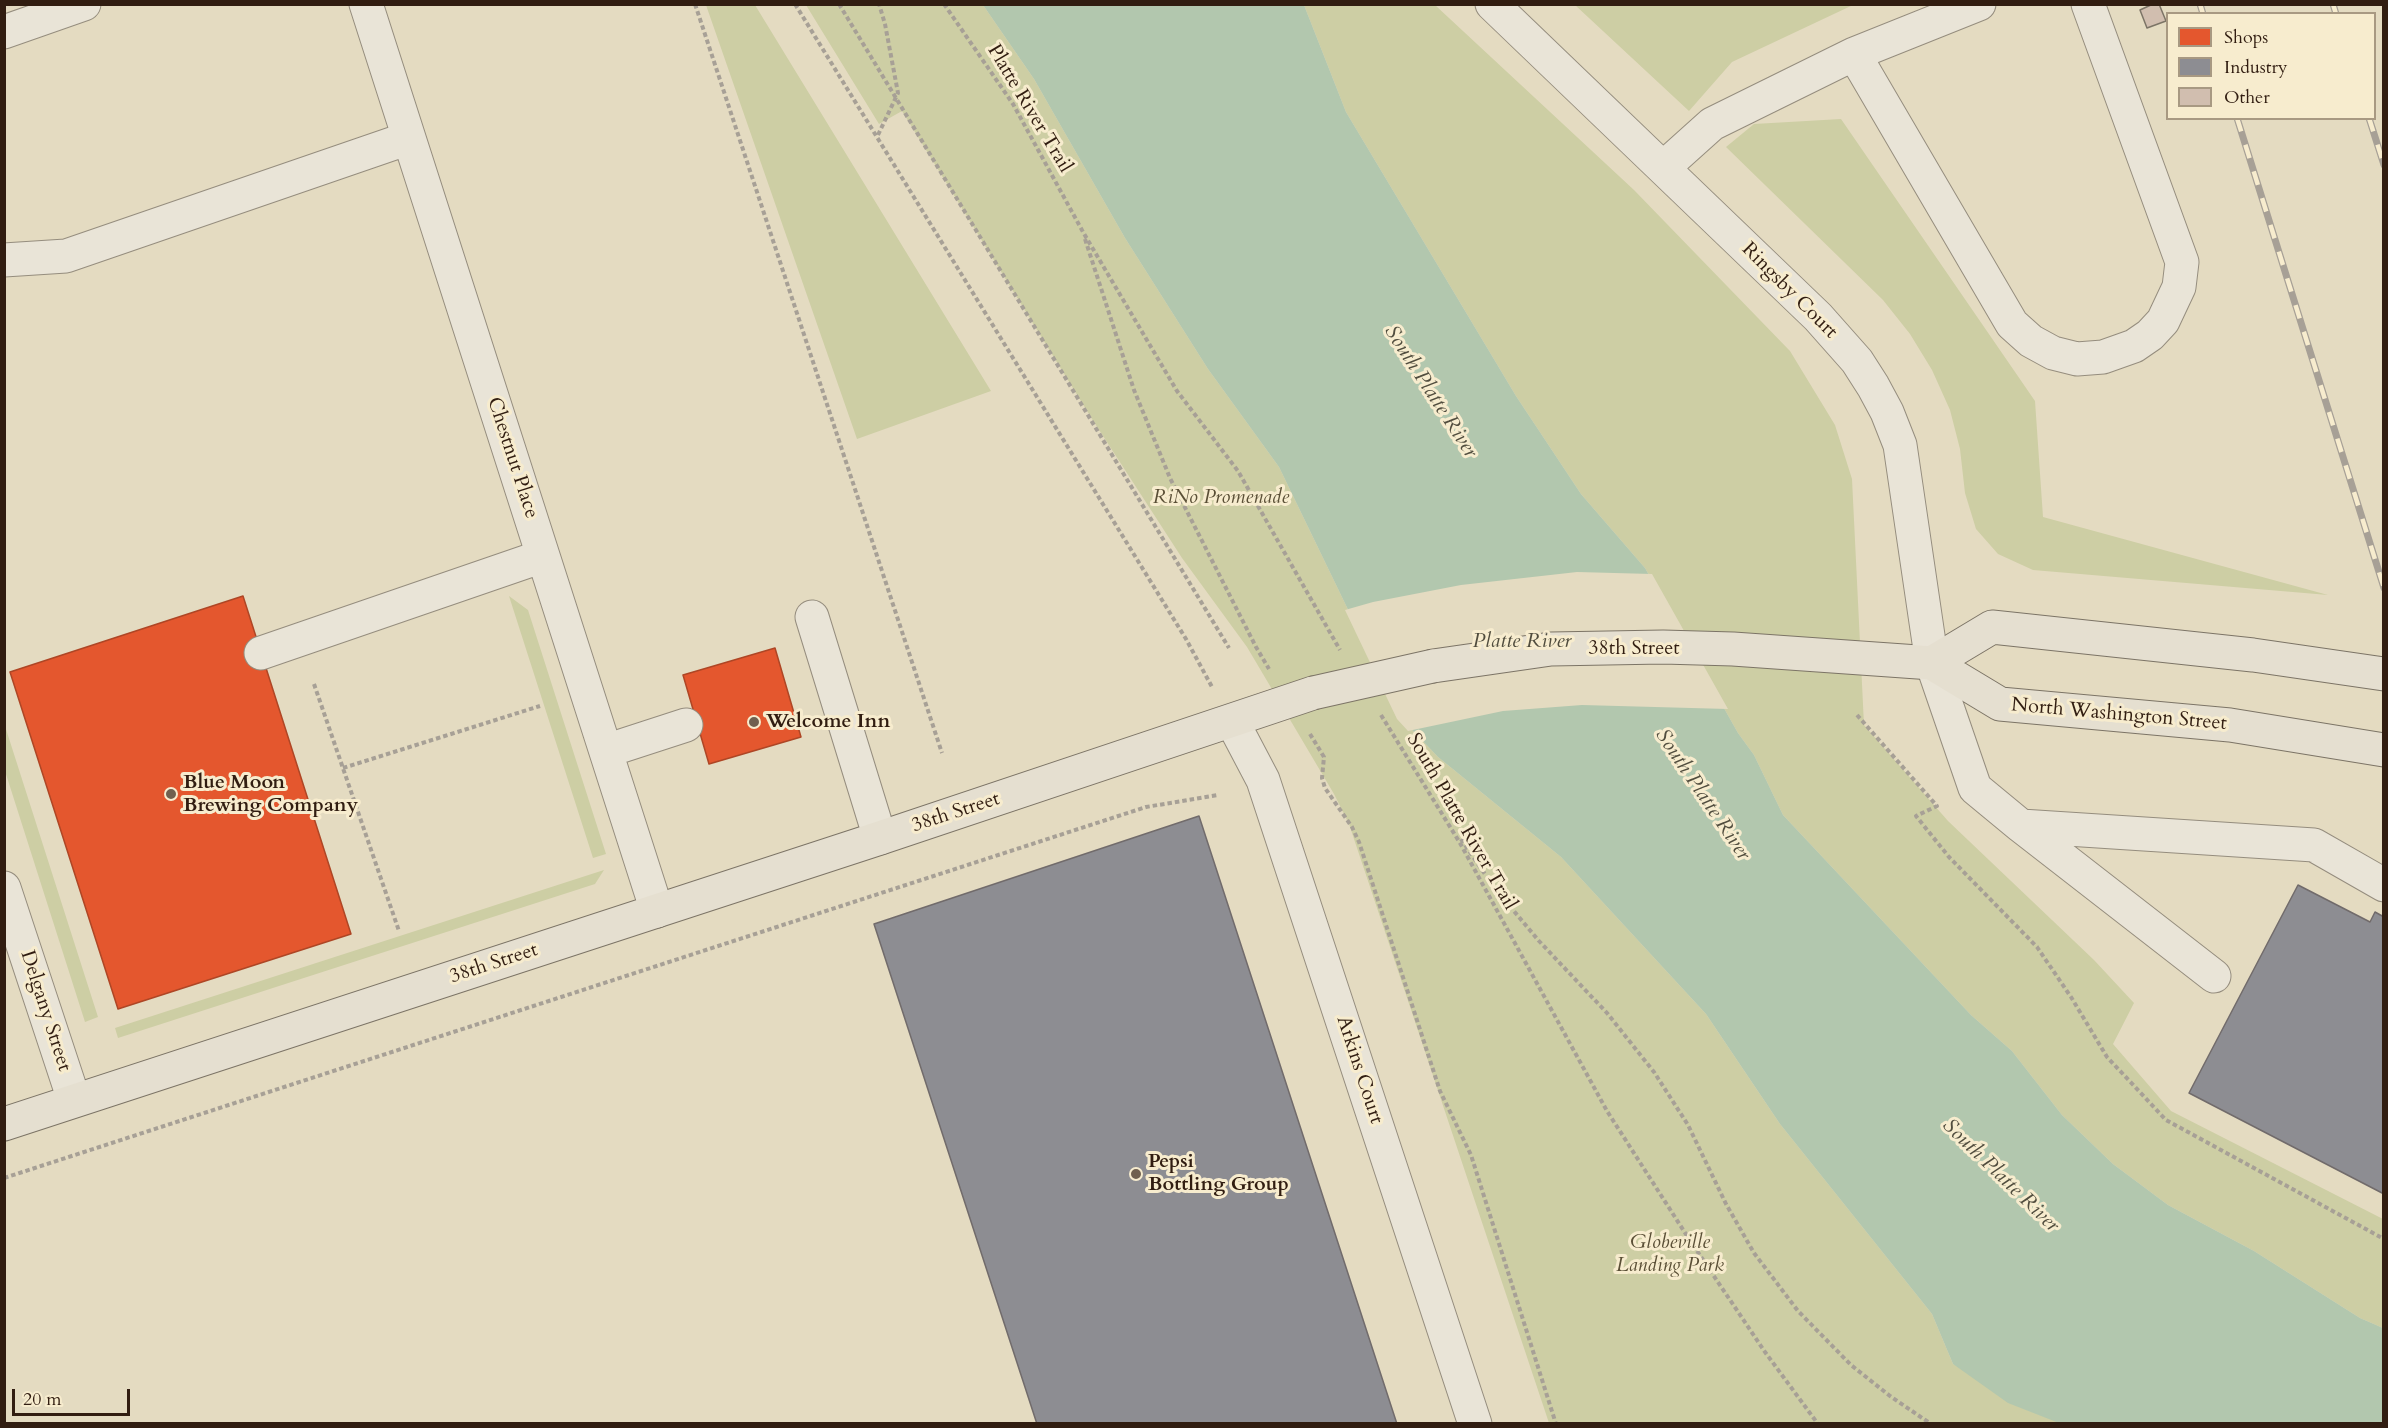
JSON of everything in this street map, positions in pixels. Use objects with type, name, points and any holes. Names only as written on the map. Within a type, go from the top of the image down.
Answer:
[{"type":"main road","points":[[1932,663],[1992,627],[2253,655],[2384,674]]},
{"type":"main road","name":"38th Street","points":[[4,1124],[880,838],[1313,693],[1433,666],[1551,649],[1663,647],[1932,663]]},
{"type":"main road","name":"North Washington Street","points":[[1932,663],[2000,704],[2230,725],[2384,750]]},
{"type":"street","points":[[4,32],[84,4]]},
{"type":"street","name":"Chestnut Place","points":[[366,4],[657,911]]},
{"type":"street","name":"Ringsby Court","points":[[1492,4],[1818,317],[1857,361],[1887,412],[1902,454],[1932,663],[1975,788],[2214,976]]},
{"type":"street","points":[[1663,168],[1712,124],[1854,54],[1979,4]]},
{"type":"street","points":[[1854,54],[2012,324],[2031,341],[2052,353],[2078,359],[2103,357],[2134,346],[2150,335],[2163,321],[2179,287],[2182,262],[2088,4]]},
{"type":"street","points":[[4,260],[66,256],[409,138]]},
{"type":"street","points":[[261,653],[543,556]]},
{"type":"street","points":[[812,617],[880,838]]},
{"type":"street","name":"Arkins Court","points":[[1232,721],[1263,780],[1475,1424]]},
{"type":"street","points":[[606,751],[686,725]]},
{"type":"street","points":[[2021,826],[2314,845],[2384,885]]},
{"type":"street","name":"Delgany Street","points":[[4,888],[74,1100]]},
{"type":"path","points":[[695,4],[942,753]]},
{"type":"path","points":[[795,4],[1186,639],[1232,721]]},
{"type":"path","points":[[839,4],[1229,648]]},
{"type":"path","points":[[877,136],[898,93],[879,4]]},
{"type":"path","name":"Platte River Trail","points":[[944,4],[1013,104],[1083,232]]},
{"type":"path","points":[[1083,232],[1134,390],[1170,478],[1256,647]]},
{"type":"path","points":[[1083,232],[1177,391],[1238,471],[1342,652]]},
{"type":"path","points":[[314,684],[399,931]]},
{"type":"path","points":[[343,768],[540,706]]},
{"type":"path","name":"South Platte River Trail","points":[[1379,711],[1440,810],[1607,1111],[1765,1352],[1818,1424]]},
{"type":"path","points":[[1857,715],[1937,806],[1916,816],[1949,857],[2037,947],[2071,997],[2107,1057],[2166,1120],[2384,1239]]},
{"type":"path","points":[[1320,749],[1324,757],[1322,778],[1325,788],[1352,827],[1359,842],[1440,1091],[1471,1155],[1556,1424]]},
{"type":"path","points":[[1315,763],[1322,761]]},
{"type":"path","points":[[4,1178],[1146,807],[1218,795]]},
{"type":"path","points":[[1440,810],[1493,886],[1562,966],[1607,1013],[1654,1072],[1688,1125],[1726,1204],[1754,1254],[1797,1311],[1851,1365],[1890,1396],[1931,1424]]},
{"type":"green space","points":[[706,5],[755,5],[991,391],[857,439]]},
{"type":"green space","name":"Globeville Landing Park","points":[[806,5],[983,5],[1034,79],[1125,238],[1208,369],[1279,467],[1400,717],[1438,757],[1561,857],[1706,1014],[1780,1124],[1932,1314],[1953,1364],[2093,1423],[1549,1423],[1349,824],[1334,794],[1247,647],[1182,558],[1092,419],[902,111],[879,124]]},
{"type":"green space","points":[[1304,5],[1435,5],[1634,190],[1790,351],[1835,425],[1852,479],[1864,725],[1948,821],[2094,960],[2134,1003],[2113,1044],[2171,1111],[2383,1219],[2383,1328],[2360,1318],[2254,1251],[2168,1205],[2113,1164],[2062,1115],[2012,1051],[1971,1015],[1783,815],[1754,755],[1738,733],[1645,568],[1581,494],[1516,396],[1346,112]]},
{"type":"green space","points":[[1575,5],[1853,5],[1732,62],[1689,111]]},
{"type":"green space","points":[[1841,119],[2035,401],[2043,517],[2328,595],[2033,570],[1998,554],[1976,529],[1965,493],[1960,449],[1950,410],[1932,370],[1910,334],[1883,300],[1726,147],[1754,124]]},
{"type":"green space","points":[[509,596],[528,610],[606,854],[593,858]]},
{"type":"green space","points":[[5,726],[98,1017],[85,1022],[5,771]]},
{"type":"green space","points":[[604,870],[595,884],[118,1038],[115,1028]]},
{"type":"water","name":"Platte River","points":[[983,5],[1304,5],[1346,112],[1516,396],[1581,494],[1645,568],[1738,733],[1754,755],[1783,815],[1971,1015],[2012,1051],[2062,1115],[2113,1164],[2168,1205],[2254,1251],[2360,1318],[2383,1328],[2383,1423],[2059,1423],[2008,1403],[1953,1364],[1932,1314],[1780,1124],[1706,1014],[1561,857],[1438,757],[1400,717],[1279,467],[1208,369],[1125,238],[1034,79]]},
{"type":"pier","points":[[1577,572],[1652,574],[1728,709],[1582,705],[1503,711],[1408,731],[1397,719],[1345,610],[1373,602],[1461,585]]},
{"type":"building: Shops","points":[[243,596],[351,934],[118,1009],[10,672]]},
{"type":"building: Shops","points":[[775,648],[801,737],[709,764],[683,675]]},
{"type":"building: Industry","name":"Pepsi Bottling Group","points":[[1199,816],[1397,1424],[1037,1424],[874,924]]},
{"type":"building: Industry","points":[[2298,885],[2370,922],[2375,912],[2384,917],[2384,1194],[2189,1093]]},
{"type":"building: Other","points":[[2153,4],[2159,4],[2166,21],[2147,28],[2140,10]]},
{"type":"railway","points":[[2200,4],[2202,12]]},
{"type":"railway","points":[[2333,4],[2335,12]]},
{"type":"railway","points":[[2238,120],[2384,588]]},
{"type":"railway","points":[[2370,120],[2384,165]]},
{"type":"place","name":"Welcome Inn","points":[[754,722]]},
{"type":"place","name":"Blue Moon Brewing Company","points":[[171,794]]},
{"type":"place","name":"Pepsi Bottling Group","points":[[1136,1174]]},
{"type":"water label","name":"South Platte River","points":[[1430,392]]},
{"type":"water label","name":"South Platte River","points":[[1702,795]]},
{"type":"water label","name":"South Platte River","points":[[2000,1176]]},
{"type":"park label","name":"RiNo Promenade","points":[[1221,498]]}]
